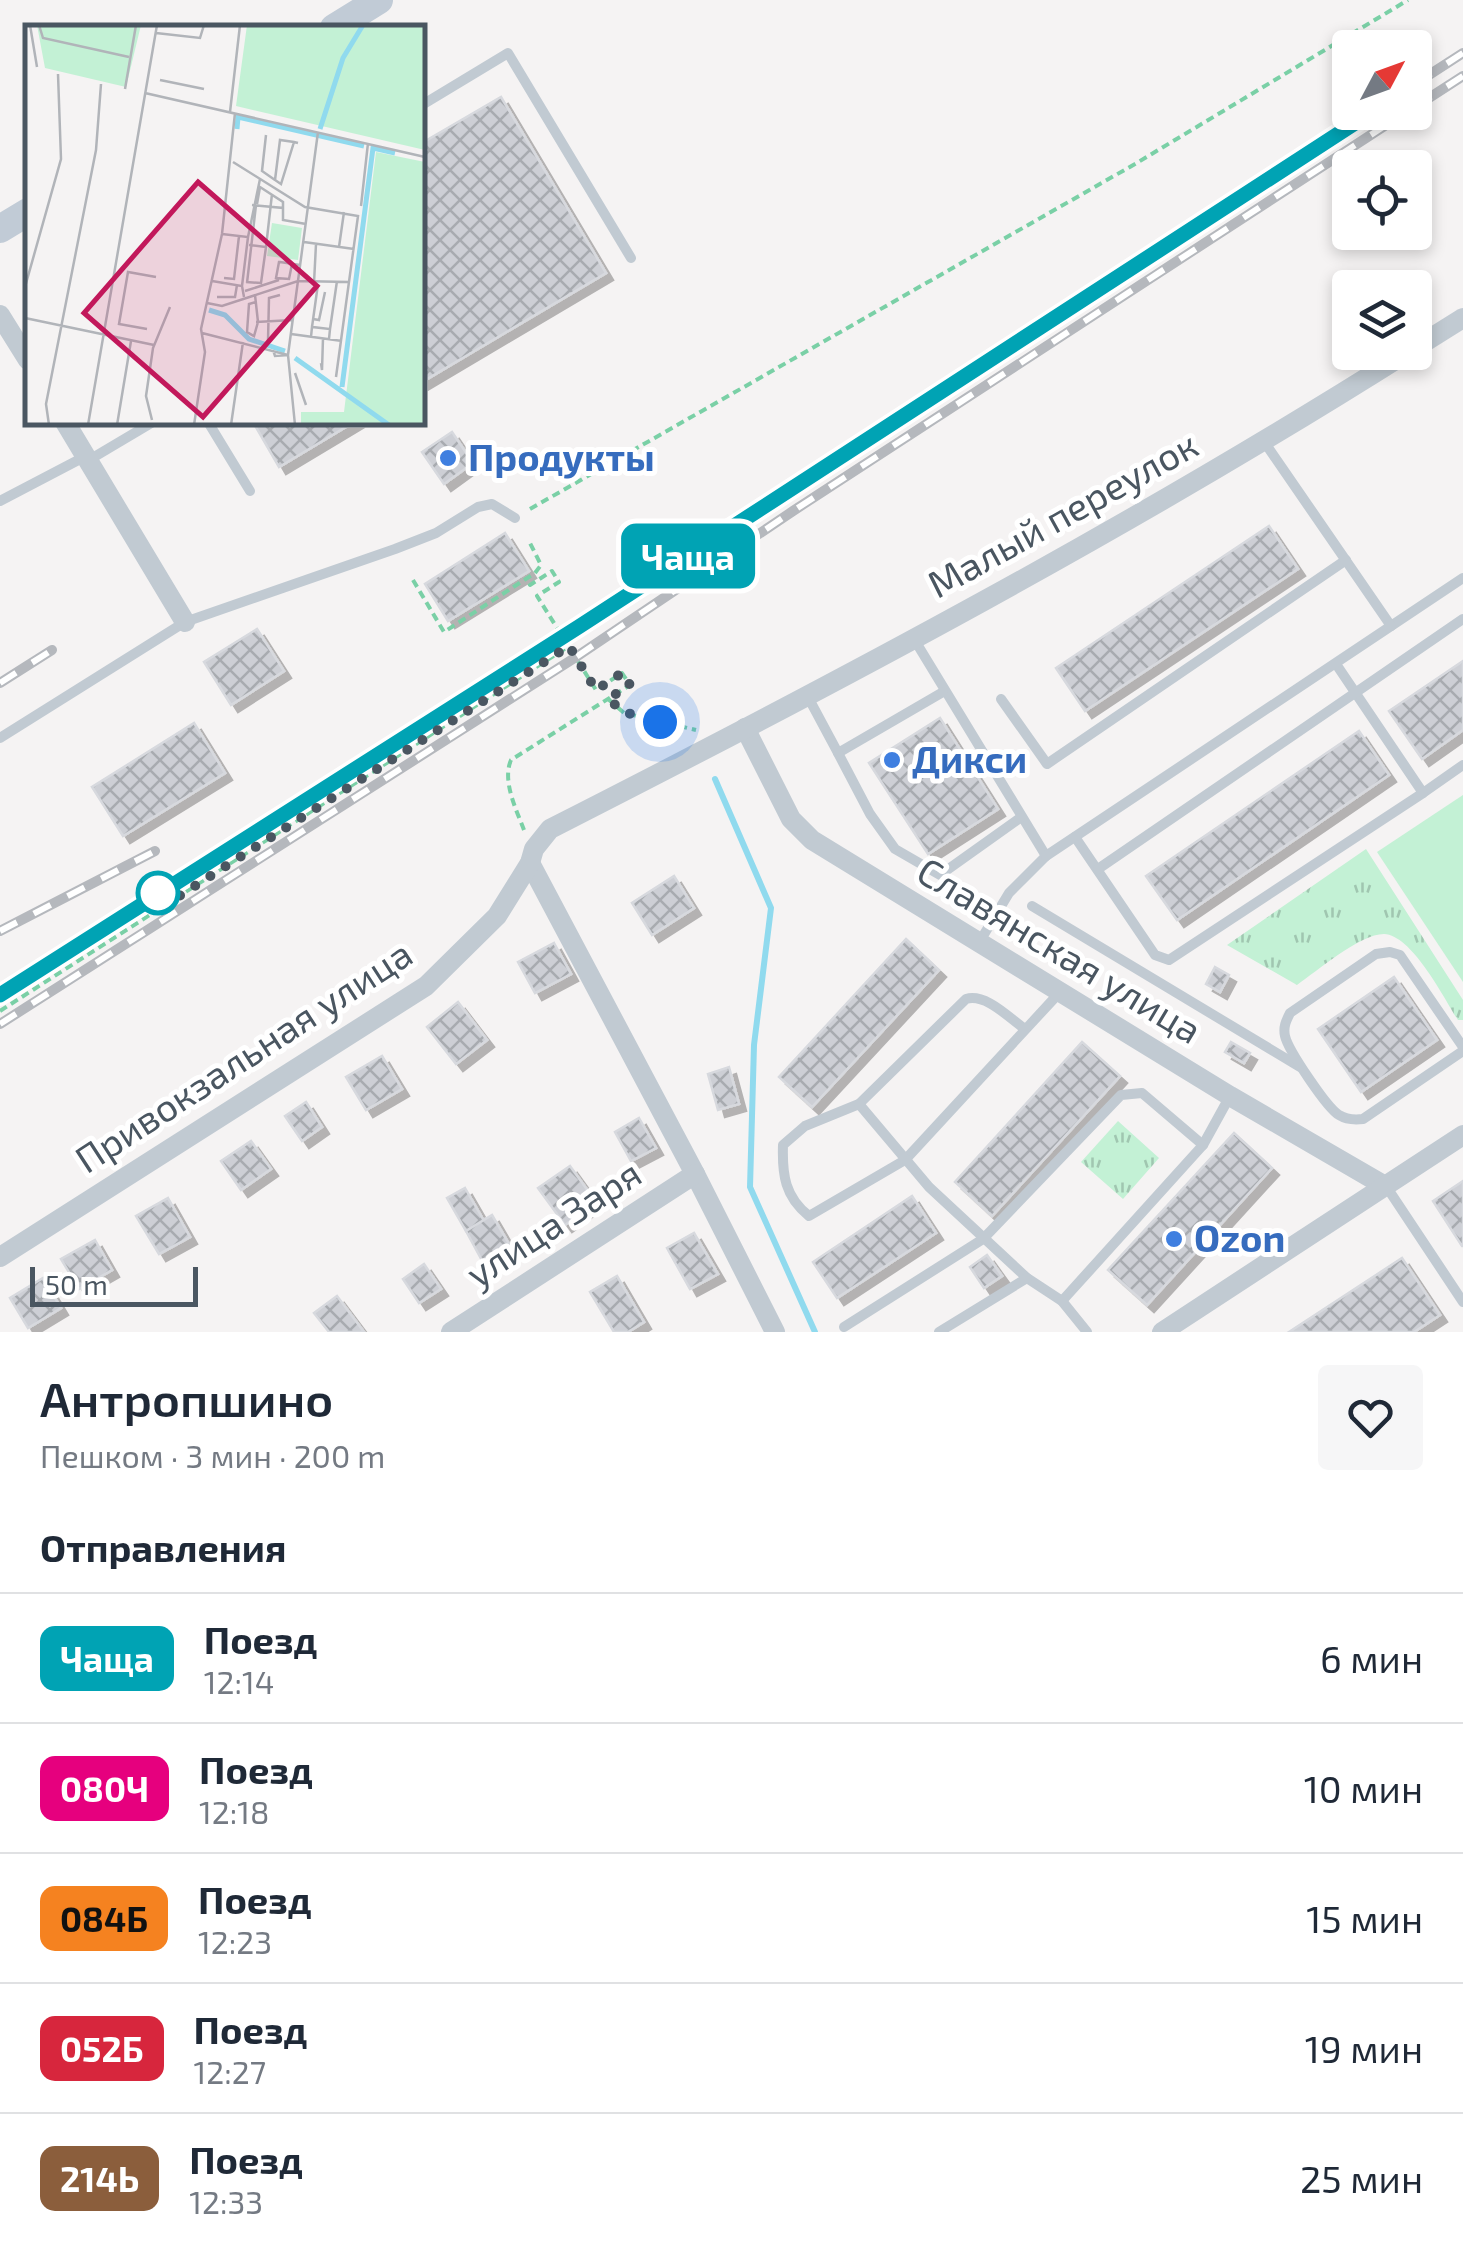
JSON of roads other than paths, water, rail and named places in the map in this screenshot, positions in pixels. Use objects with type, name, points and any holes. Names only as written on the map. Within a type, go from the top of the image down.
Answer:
[{"type":"street","points":[[339,25],[379,0]]},
{"type":"street","points":[[0,229],[25,214]]},
{"type":"street","points":[[0,315],[25,355]]},
{"type":"street","points":[[1432,337],[1463,318]]},
{"type":"street","name":"Малый переулок","points":[[746,728],[1265,443],[1380,370]]},
{"type":"street","points":[[68,425],[185,622]]},
{"type":"street","name":"Привокзальная улица","points":[[0,1257],[426,986],[496,916],[550,829],[746,728]]},
{"type":"street","name":"Славянская улица","points":[[746,728],[791,818],[812,840],[1230,1096],[1385,1186]]},
{"type":"street","points":[[532,856],[775,1332]]},
{"type":"street","points":[[1162,1332],[1463,1135]]},
{"type":"street","name":"улица Заря","points":[[451,1332],[695,1174]]},
{"type":"lane","points":[[425,103],[508,53],[631,258]]},
{"type":"lane","points":[[0,501],[147,425]]},
{"type":"lane","points":[[210,425],[250,491]]},
{"type":"lane","points":[[1265,443],[1391,626]]},
{"type":"lane","points":[[0,738],[185,622],[395,550],[436,533],[478,507],[492,504],[515,518]]},
{"type":"lane","points":[[1001,699],[1046,764],[1346,560]]},
{"type":"lane","points":[[980,942],[1010,893],[1046,856],[1463,578]]},
{"type":"lane","points":[[1098,870],[1463,619]]},
{"type":"lane","points":[[913,638],[1046,856]]},
{"type":"lane","points":[[1336,664],[1423,792]]},
{"type":"lane","points":[[838,753],[943,692]]},
{"type":"lane","points":[[808,697],[870,814],[895,849],[940,875],[1020,818]]},
{"type":"lane","points":[[1158,980],[1169,960],[1463,766]]},
{"type":"lane","points":[[1076,837],[1155,955],[1169,960]]},
{"type":"lane","points":[[1032,906],[1305,1070]]},
{"type":"lane","points":[[1390,952],[1400,955],[1463,1049],[1363,1120],[1350,1120],[1337,1114],[1305,1070],[1285,1040],[1284,1025],[1290,1013],[1376,954],[1390,952]]},
{"type":"lane","points":[[1025,1029],[984,1000],[973,996],[966,999],[859,1104],[805,1126],[783,1145],[782,1176],[794,1204],[809,1216],[905,1160],[1061,990]]},
{"type":"lane","points":[[844,1327],[983,1239],[1121,1095],[1142,1093],[1203,1145]]},
{"type":"lane","points":[[1062,1301],[1203,1145],[1230,1096]]},
{"type":"lane","points":[[859,1104],[905,1160],[983,1239],[1027,1278],[1062,1301],[1087,1332]]},
{"type":"lane","points":[[1385,1186],[1462,1297]]},
{"type":"lane","points":[[938,1332],[1027,1278]]},
{"type":"waterway","points":[[715,779],[771,908],[754,1045],[750,1187],[815,1332]]},
{"type":"railway","points":[[1432,73],[1463,53]]},
{"type":"railway","points":[[1432,96],[1463,76]]},
{"type":"railway","points":[[0,995],[580,626],[1344,130]]},
{"type":"railway","points":[[0,1024],[576,657],[1378,130]]},
{"type":"railway","points":[[0,683],[52,650]]},
{"type":"railway","points":[[0,931],[155,851]]},
{"type":"train","name":"Чаща","points":[[0,995],[580,626],[1344,130]]},
{"type":"place","name":"Продукты","points":[[448,458]]},
{"type":"place","name":"Дикси","points":[[892,760]]},
{"type":"place","name":"Ozon","points":[[1174,1239]]}]
